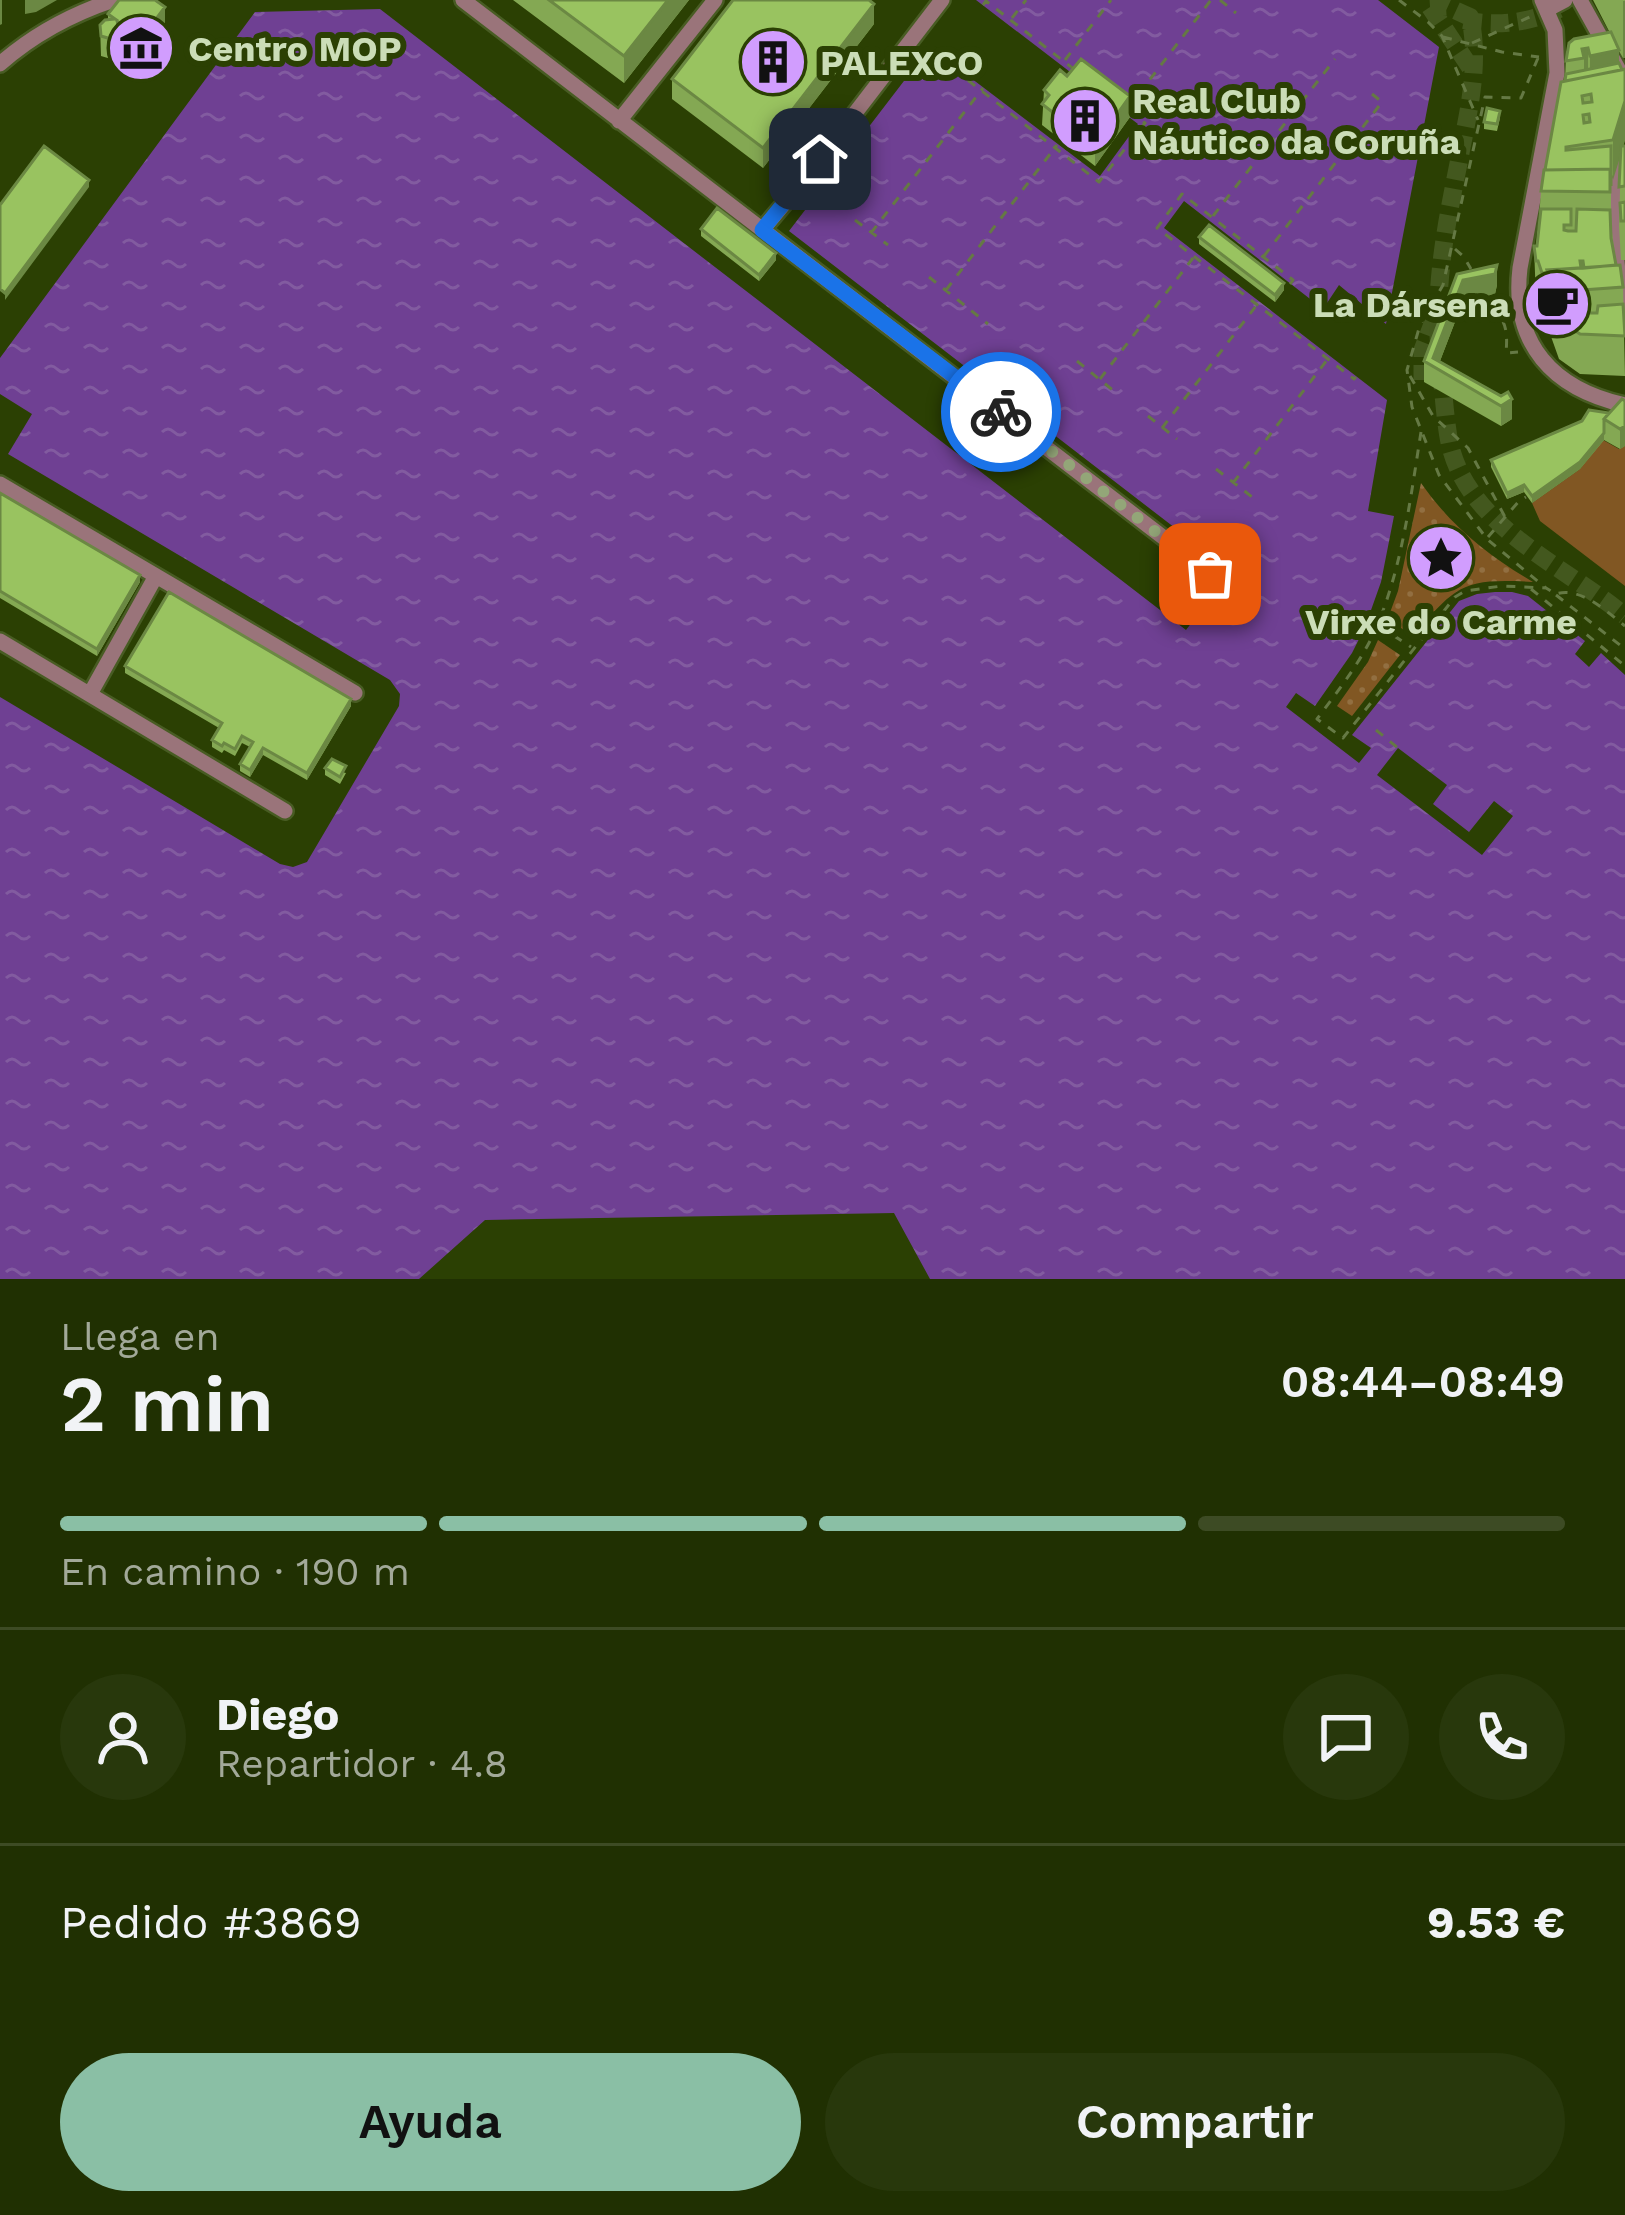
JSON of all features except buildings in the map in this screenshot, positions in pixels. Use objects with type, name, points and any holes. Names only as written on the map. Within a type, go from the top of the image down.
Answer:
[{"type":"street","points":[[0,64],[58,23],[114,0]]},
{"type":"street","points":[[463,0],[1210,574]]},
{"type":"street","points":[[619,122],[715,0]]},
{"type":"street","points":[[762,230],[941,0]]},
{"type":"street","points":[[1565,0],[1545,4],[1555,30],[1558,62],[1520,268],[1520,313],[1538,354],[1560,378],[1587,394],[1625,405]]},
{"type":"street","points":[[1580,0],[1621,65],[1625,81]]},
{"type":"street","points":[[1625,159],[1616,184],[1625,322]]},
{"type":"street","points":[[0,484],[355,693]]},
{"type":"street","points":[[89,694],[156,576]]},
{"type":"street","points":[[0,640],[285,811]]},
{"type":"path","points":[[1011,20],[1026,0]]},
{"type":"path","points":[[1064,61],[1111,0]]},
{"type":"path","points":[[958,69],[1099,182],[1145,123],[1127,110],[1210,0]]},
{"type":"path","points":[[1220,0],[1236,13]]},
{"type":"path","points":[[1399,0],[1442,36],[1480,124]]},
{"type":"path","points":[[983,5],[986,1],[1080,73]]},
{"type":"path","points":[[1470,44],[1545,4]]},
{"type":"path","points":[[1405,21],[1413,10]]},
{"type":"path","points":[[1442,36],[1538,58],[1521,98],[1485,98],[1443,285],[1420,325],[1406,370],[1412,407],[1438,475],[1486,539],[1625,650]]},
{"type":"path","points":[[1212,218],[1335,59]]},
{"type":"path","points":[[871,233],[982,89]]},
{"type":"path","points":[[1262,257],[1382,102],[1372,94]]},
{"type":"path","points":[[946,290],[1056,146]]},
{"type":"path","points":[[1290,284],[1293,280],[1182,194],[1157,228],[1354,379],[1356,376]]},
{"type":"path","points":[[855,220],[888,245]]},
{"type":"path","points":[[1452,247],[1464,256],[1473,279]]},
{"type":"path","points":[[1100,380],[1194,257]]},
{"type":"path","points":[[929,277],[988,324]]},
{"type":"path","points":[[1475,290],[1504,320],[1506,353],[1518,352]]},
{"type":"path","points":[[1162,428],[1257,305]]},
{"type":"path","points":[[1233,483],[1328,359]]},
{"type":"path","points":[[1077,362],[1115,392]]},
{"type":"path","points":[[1406,370],[1432,416],[1468,448],[1505,517]]},
{"type":"path","points":[[1148,416],[1177,439]]},
{"type":"path","points":[[1421,432],[1399,551],[1377,624],[1369,644],[1317,719],[1343,738],[1444,609],[1465,591],[1502,586],[1546,588]]},
{"type":"path","points":[[1216,470],[1256,500]]},
{"type":"path","points":[[1486,539],[1531,494]]},
{"type":"path","points":[[1529,589],[1625,666]]},
{"type":"path","points":[[1556,594],[1576,592],[1625,626]]},
{"type":"path","points":[[1377,624],[1412,648]]},
{"type":"path","points":[[1376,730],[1398,748]]},
{"type":"shaded area","points":[[1603,440],[1619,449],[1625,446],[1625,586],[1540,521],[1532,503],[1580,469]]},
{"type":"shaded area","points":[[1421,483],[1471,538],[1533,582],[1491,581],[1463,588],[1440,605],[1413,637],[1388,618]]},
{"type":"shaded area","points":[[1378,640],[1400,655],[1352,716],[1337,706]]},
{"type":"water","points":[[976,0],[1378,0],[1439,47],[1386,324],[1339,285],[1323,309],[1184,201],[1164,228],[1387,400],[1368,511],[1394,516],[1381,582],[1352,653],[1315,706],[1296,693],[1286,707],[1359,763],[1371,748],[1352,735],[1459,601],[1495,592],[1528,596],[1585,641],[1575,654],[1589,667],[1601,653],[1625,675],[1625,1279],[930,1279],[894,1213],[485,1220],[419,1279],[0,1279],[0,697],[280,864],[293,867],[307,862],[399,706],[400,694],[390,680],[8,454],[32,414],[0,394],[0,358],[255,12],[380,9],[1186,630],[1231,571],[789,231],[930,47],[1100,176],[1138,124]]},
{"type":"pier","points":[[1398,748],[1447,785],[1433,804],[1469,832],[1494,801],[1513,816],[1482,855],[1377,775]]},
{"type":"tunnel","points":[[1430,7],[1446,6],[1470,17],[1474,54],[1469,110],[1442,254],[1439,344]]},
{"type":"tunnel","points":[[1430,7],[1474,73]]},
{"type":"tunnel","points":[[1464,20],[1512,22],[1559,9]]},
{"type":"tunnel","points":[[1421,380],[1421,350],[1437,308]]},
{"type":"tunnel","points":[[1441,371],[1450,445],[1477,500],[1522,543],[1625,616]]},
{"type":"way so far","points":[[1001,412],[1210,574]]},
{"type":"place","name":"Centro MOP","points":[[141,48]]},
{"type":"place","name":"PALEXCO","points":[[773,62]]},
{"type":"place","name":"Real Club Náutico da Coruña","points":[[1085,121]]},
{"type":"place","name":"La Dársena","points":[[1557,304]]},
{"type":"place","name":"Virxe do Carme","points":[[1441,558]]},
{"type":"route","points":[[820,159],[762,230],[1001,412]]}]
